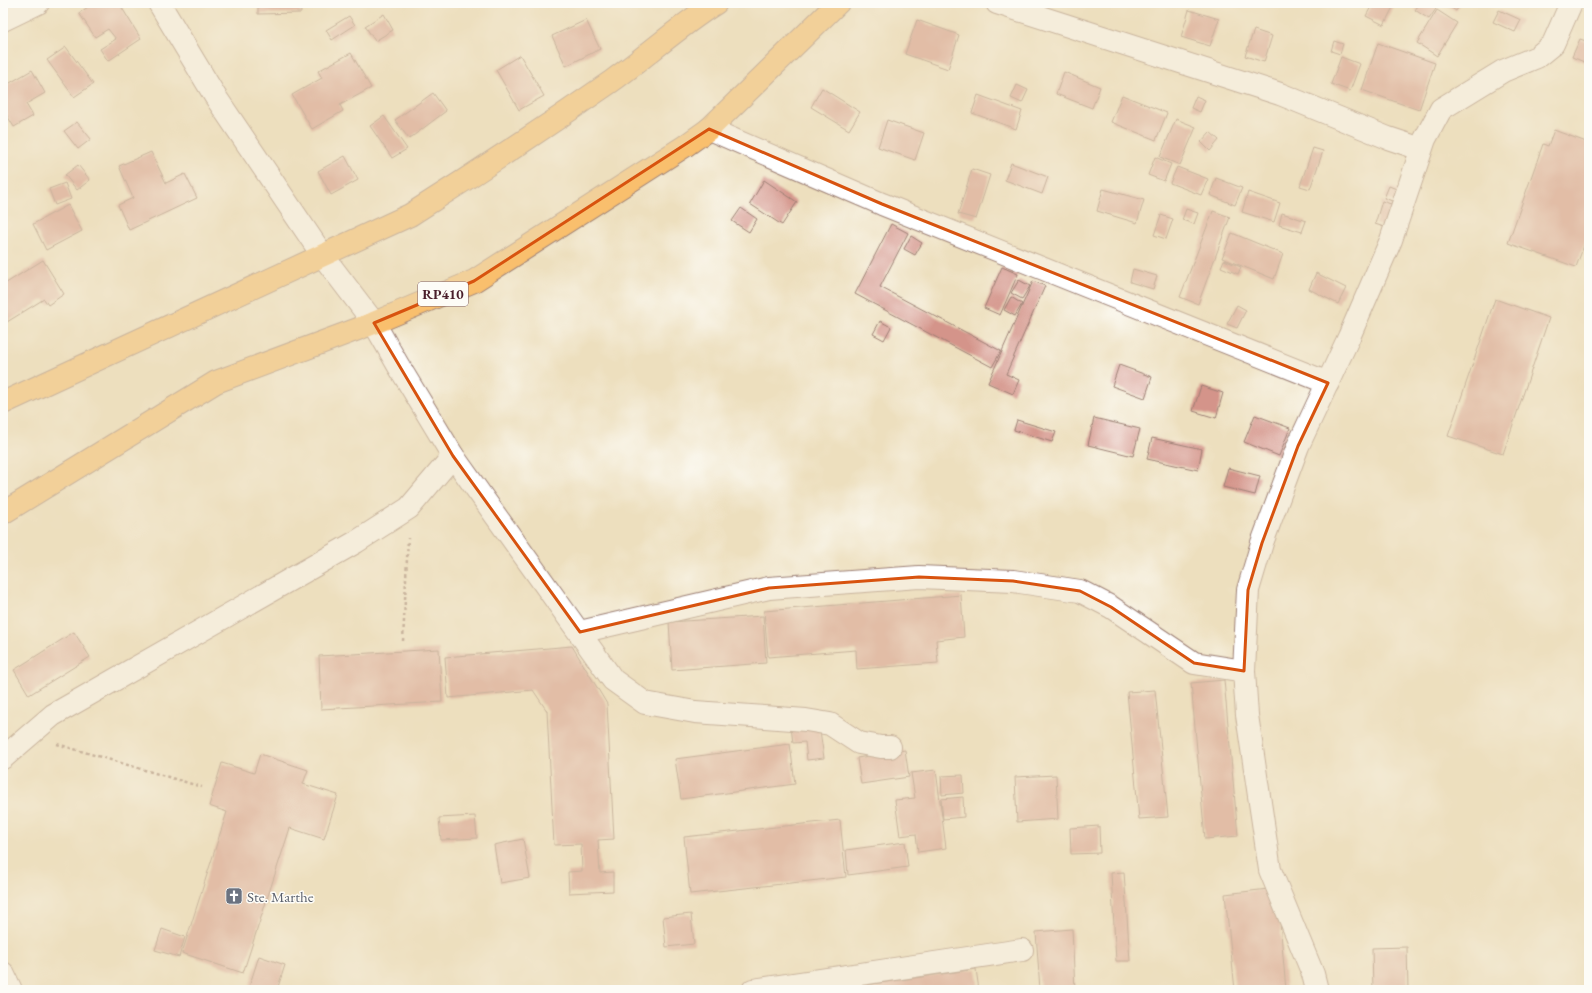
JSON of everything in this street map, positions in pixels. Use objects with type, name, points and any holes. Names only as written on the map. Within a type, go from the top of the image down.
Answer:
[{"type":"main road","points":[[3,403],[410,215],[462,182],[613,80],[696,16],[716,3]]},
{"type":"main road","name":"RP410","points":[[3,513],[216,382],[374,323],[474,281],[686,146],[709,129],[838,3]]},
{"type":"street","points":[[3,20],[38,3]]},
{"type":"street","points":[[159,3],[215,96],[323,256],[374,323],[453,456],[614,680],[645,703],[695,712],[806,720],[830,724],[859,743],[890,747]]},
{"type":"street","points":[[997,3],[1280,94],[1388,138],[1421,149]]},
{"type":"street","points":[[1317,990],[1270,870],[1247,715],[1244,671],[1248,590],[1262,543],[1298,446],[1391,240],[1421,149],[1441,109],[1503,70],[1537,57],[1553,44],[1571,3]]},
{"type":"street","points":[[709,129],[882,204],[1328,382]]},
{"type":"street","points":[[3,758],[53,715],[356,542],[409,508],[453,456]]},
{"type":"street","points":[[580,632],[769,588],[919,577],[1013,581],[1080,591],[1111,607],[1194,663],[1244,671]]},
{"type":"street","points":[[753,990],[1022,950]]},
{"type":"street","points":[[3,973],[11,990]]},
{"type":"path","points":[[404,641],[409,508]]},
{"type":"path","points":[[29,736],[202,787]]},
{"type":"highlighted area","points":[[709,129],[882,204],[1328,383],[1298,446],[1262,543],[1248,590],[1244,671],[1194,663],[1111,607],[1080,591],[1013,581],[919,577],[769,588],[580,632],[453,456],[374,323],[474,281]]},
{"type":"building","points":[[94,3],[119,3],[141,39],[108,61],[100,49],[116,39],[108,29],[95,37],[79,13]]},
{"type":"building","points":[[258,3],[300,3],[301,13],[258,14]]},
{"type":"building","points":[[1373,3],[1388,3],[1387,5],[1393,7],[1384,25],[1366,16]]},
{"type":"building","points":[[1420,3],[1440,3],[1429,19],[1415,10]]},
{"type":"building","points":[[1444,3],[1461,3],[1456,11]]},
{"type":"building","points":[[1189,10],[1219,19],[1210,46],[1181,37]]},
{"type":"building","points":[[1437,10],[1457,23],[1437,56],[1417,43]]},
{"type":"building","points":[[1499,10],[1521,20],[1515,32],[1493,22]]},
{"type":"building","points":[[384,14],[393,30],[375,41],[365,26]]},
{"type":"building","points":[[349,16],[355,25],[332,40],[326,30]]},
{"type":"building","points":[[586,20],[600,49],[566,66],[552,36]]},
{"type":"building","points":[[917,20],[959,35],[948,69],[905,54]]},
{"type":"building","points":[[1254,30],[1272,36],[1264,62],[1245,56]]},
{"type":"building","points":[[1580,39],[1589,42],[1589,64],[1572,57]]},
{"type":"building","points":[[1334,41],[1343,44],[1340,54],[1331,51]]},
{"type":"building","points":[[1378,43],[1435,63],[1419,110],[1362,90]]},
{"type":"building","points":[[66,47],[93,84],[74,97],[47,60]]},
{"type":"building","points":[[351,53],[371,88],[340,105],[343,111],[312,129],[292,95],[322,78],[318,71]]},
{"type":"building","points":[[520,55],[544,96],[519,110],[496,70]]},
{"type":"building","points":[[1341,57],[1360,64],[1350,91],[1331,84]]},
{"type":"building","points":[[32,70],[45,93],[26,104],[33,116],[14,127],[3,109],[3,87]]},
{"type":"building","points":[[1064,72],[1100,87],[1092,108],[1056,94]]},
{"type":"building","points":[[1017,85],[1028,90],[1022,103],[1011,98]]},
{"type":"building","points":[[822,88],[860,112],[849,130],[811,107]]},
{"type":"building","points":[[433,93],[446,111],[409,139],[395,120]]},
{"type":"building","points":[[978,95],[1022,111],[1016,129],[972,113]]},
{"type":"building","points":[[1122,95],[1167,113],[1156,140],[1111,122]]},
{"type":"building","points":[[1196,96],[1205,100],[1200,112],[1191,108]]},
{"type":"building","points":[[384,116],[407,149],[392,158],[370,126]]},
{"type":"building","points":[[1176,119],[1196,127],[1180,165],[1160,157]]},
{"type":"building","points":[[887,120],[924,133],[915,160],[878,147]]},
{"type":"building","points":[[77,122],[91,139],[78,149],[64,131]]},
{"type":"building","points":[[1554,130],[1589,143],[1589,232],[1576,267],[1508,243],[1543,144],[1548,146]]},
{"type":"building","points":[[1210,132],[1219,140],[1210,151],[1201,142]]},
{"type":"building","points":[[1313,148],[1323,151],[1310,189],[1300,186]]},
{"type":"building","points":[[151,152],[166,183],[185,174],[197,198],[129,230],[118,205],[133,198],[119,166]]},
{"type":"building","points":[[345,156],[358,180],[331,195],[318,171]]},
{"type":"building","points":[[1155,157],[1171,164],[1164,181],[1148,175]]},
{"type":"building","points":[[1011,163],[1048,177],[1042,194],[1005,180]]},
{"type":"building","points":[[78,165],[90,180],[77,190],[65,175]]},
{"type":"building","points":[[1177,167],[1208,179],[1201,195],[1170,183]]},
{"type":"building","points":[[972,169],[990,175],[976,219],[958,214]]},
{"type":"building","points":[[1216,178],[1242,188],[1235,205],[1210,195]]},
{"type":"building","points":[[764,180],[797,202],[782,225],[750,204]]},
{"type":"building","points":[[65,183],[71,199],[55,205],[49,189]]},
{"type":"building","points":[[1389,186],[1399,190],[1395,202],[1384,198]]},
{"type":"building","points":[[1103,189],[1144,200],[1137,223],[1097,211]]},
{"type":"building","points":[[1248,192],[1280,203],[1274,222],[1242,212]]},
{"type":"building","points":[[1382,201],[1394,205],[1387,228],[1375,224]]},
{"type":"building","points":[[68,205],[82,231],[46,250],[33,224]]},
{"type":"building","points":[[741,208],[757,219],[749,232],[732,221]]},
{"type":"building","points":[[1186,209],[1198,213],[1194,224],[1182,220]]},
{"type":"building","points":[[1213,211],[1230,217],[1198,304],[1180,297]]},
{"type":"building","points":[[1282,213],[1306,221],[1302,232],[1279,225]]},
{"type":"building","points":[[1161,215],[1173,219],[1166,239],[1154,235]]},
{"type":"building","points":[[891,224],[908,233],[880,287],[1001,351],[992,367],[855,294]]},
{"type":"building","points":[[1232,233],[1283,254],[1274,279],[1222,258]]},
{"type":"building","points":[[911,236],[922,243],[915,255],[904,249]]},
{"type":"building","points":[[43,260],[64,294],[48,305],[44,299],[7,322],[3,316],[3,285]]},
{"type":"building","points":[[1224,260],[1241,267],[1238,274],[1221,267]]},
{"type":"building","points":[[1002,267],[1018,274],[1000,315],[984,308]]},
{"type":"building","points":[[1133,269],[1157,276],[1153,289],[1130,282]]},
{"type":"building","points":[[1316,273],[1346,288],[1338,304],[1309,289]]},
{"type":"building","points":[[1019,280],[1030,286],[1022,299],[1011,293]]},
{"type":"building","points":[[1033,281],[1045,286],[1006,374],[1019,380],[1013,394],[988,383]]},
{"type":"building","points":[[1011,297],[1022,304],[1015,316],[1004,310]]},
{"type":"building","points":[[1495,299],[1549,318],[1503,454],[1448,436]]},
{"type":"building","points":[[1237,305],[1246,310],[1237,328],[1227,324]]},
{"type":"building","points":[[880,321],[891,327],[884,340],[873,334]]},
{"type":"building","points":[[1119,365],[1152,377],[1145,398],[1112,386]]},
{"type":"building","points":[[1201,386],[1223,393],[1216,418],[1193,411]]},
{"type":"building","points":[[1255,415],[1290,428],[1279,456],[1244,442]]},
{"type":"building","points":[[1094,418],[1140,429],[1133,456],[1088,445]]},
{"type":"building","points":[[1017,420],[1056,432],[1052,442],[1014,430]]},
{"type":"building","points":[[1152,438],[1202,449],[1198,470],[1147,459]]},
{"type":"building","points":[[1228,468],[1260,476],[1255,495],[1223,487]]},
{"type":"building","points":[[961,595],[964,637],[936,640],[938,663],[857,669],[856,650],[768,657],[764,611]]},
{"type":"building","points":[[763,616],[766,663],[672,670],[669,622]]},
{"type":"building","points":[[74,632],[90,657],[29,695],[14,670]]},
{"type":"building","points":[[572,646],[607,704],[614,839],[598,840],[600,873],[613,872],[613,891],[569,893],[568,872],[582,871],[581,844],[554,845],[547,711],[533,690],[448,698],[445,657]]},
{"type":"building","points":[[439,649],[442,702],[321,709],[319,656]]},
{"type":"building","points":[[1224,680],[1238,836],[1205,839],[1191,683]]},
{"type":"building","points":[[1155,690],[1168,817],[1139,819],[1127,692]]},
{"type":"building","points":[[819,724],[824,758],[807,760],[805,742],[793,743],[791,727]]},
{"type":"building","points":[[790,744],[795,784],[681,799],[675,759]]},
{"type":"building","points":[[905,750],[909,777],[861,784],[857,758]]},
{"type":"building","name":"Ste. Marthe","points":[[260,754],[308,770],[303,784],[338,795],[324,839],[290,828],[243,973],[182,953],[227,812],[209,806],[222,763],[254,773]]},
{"type":"building","points":[[936,770],[946,848],[918,852],[916,834],[900,836],[895,800],[915,798],[911,773]]},
{"type":"building","points":[[963,775],[964,793],[942,795],[941,776]]},
{"type":"building","points":[[1056,775],[1058,819],[1017,822],[1015,777]]},
{"type":"building","points":[[963,797],[964,817],[943,819],[941,799]]},
{"type":"building","points":[[475,816],[477,838],[441,840],[439,818]]},
{"type":"building","points":[[840,820],[846,877],[690,894],[684,837]]},
{"type":"building","points":[[1099,826],[1100,853],[1071,854],[1070,828]]},
{"type":"building","points":[[523,839],[530,878],[500,883],[494,845]]},
{"type":"building","points":[[905,842],[908,867],[848,875],[846,850]]},
{"type":"building","points":[[1124,872],[1130,961],[1116,961],[1111,873]]},
{"type":"building","points":[[1277,888],[1286,990],[1235,990],[1225,894]]},
{"type":"building","points":[[691,914],[694,944],[666,947],[663,917]]},
{"type":"building","points":[[162,929],[185,937],[179,957],[155,950]]},
{"type":"building","points":[[1072,929],[1075,990],[1040,990],[1036,932]]},
{"type":"building","points":[[1407,947],[1408,990],[1373,990],[1372,948]]},
{"type":"building","points":[[259,956],[285,965],[277,990],[248,990]]},
{"type":"building","points":[[976,969],[979,990],[838,990],[838,989]]},
{"type":"place","name":"Ste. Marthe","points":[[234,896]]}]
